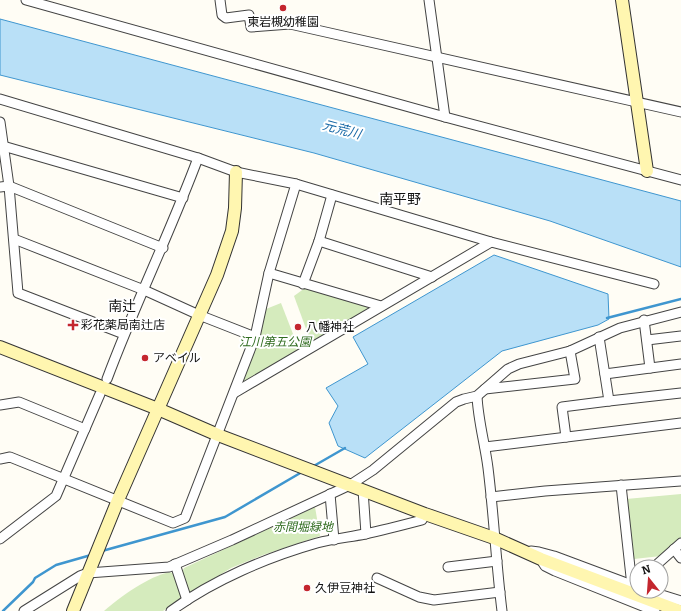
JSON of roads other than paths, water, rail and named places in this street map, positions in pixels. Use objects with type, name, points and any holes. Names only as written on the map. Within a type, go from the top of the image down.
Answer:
[{"type":"street","points":[[26,0],[445,117],[681,180]]},
{"type":"street","points":[[220,0],[222,15],[226,18],[249,15],[251,27],[290,24],[681,112]]},
{"type":"street","points":[[429,0],[445,117]]},
{"type":"street","points":[[622,0],[647,171]]},
{"type":"street","points":[[0,99],[198,158],[236,172],[296,184],[491,242],[654,284]]},
{"type":"street","points":[[0,122],[5,187],[14,239],[18,293],[124,334]]},
{"type":"street","points":[[3,146],[183,198]]},
{"type":"street","points":[[107,379],[124,334],[162,248],[198,158]]},
{"type":"street","points":[[73,611],[118,500],[217,275],[232,231],[235,208],[236,172]]},
{"type":"street","points":[[0,459],[10,457],[173,523],[185,518],[255,337],[269,273],[296,184]]},
{"type":"street","points":[[5,187],[162,248]]},
{"type":"street","points":[[303,284],[332,195]]},
{"type":"street","points":[[14,239],[144,290],[199,315],[255,337]]},
{"type":"street","points":[[318,241],[432,277]]},
{"type":"street","points":[[234,393],[491,242]]},
{"type":"street","points":[[269,273],[381,306]]},
{"type":"street","points":[[24,611],[80,576],[88,573],[168,567],[232,540],[350,485],[373,470],[456,402],[477,396],[508,369],[519,364],[570,351],[620,328],[644,320],[681,312]]},
{"type":"street","points":[[644,320],[650,368]]},
{"type":"street","points":[[647,340],[681,336]]},
{"type":"street","points":[[599,337],[608,401]]},
{"type":"street","points":[[0,347],[158,409],[218,435],[425,514],[494,538],[541,559],[679,611]]},
{"type":"street","points":[[485,388],[575,379],[570,351]]},
{"type":"street","points":[[605,374],[681,364]]},
{"type":"street","points":[[566,437],[562,407],[681,392]]},
{"type":"street","points":[[0,539],[56,496],[100,394]]},
{"type":"street","points":[[477,396],[491,497],[502,611]]},
{"type":"street","points":[[0,405],[19,402],[85,429]]},
{"type":"street","points":[[485,447],[681,423]]},
{"type":"street","points":[[491,497],[681,481]]},
{"type":"street","points":[[621,485],[631,559]]},
{"type":"street","points":[[363,490],[366,534]]},
{"type":"street","points":[[330,494],[334,540]]},
{"type":"street","points":[[171,611],[187,600],[248,568],[273,557],[318,543],[366,534],[422,520],[425,514]]},
{"type":"street","points":[[663,559],[681,543]]},
{"type":"street","points":[[674,549],[681,558]]},
{"type":"street","points":[[521,550],[539,552],[554,556],[629,583]]},
{"type":"street","points":[[541,559],[545,566],[555,571],[636,607],[655,611]]},
{"type":"street","points":[[448,567],[496,561]]},
{"type":"street","points":[[175,564],[187,600]]},
{"type":"street","points":[[376,578],[419,597],[434,600],[500,592]]},
{"type":"street","points":[[669,597],[681,601]]},
{"type":"water","name":"元荒川","points":[[0,19],[681,201],[681,267],[550,221],[314,153],[0,75]]},
{"type":"water","points":[[494,255],[608,294],[609,319],[598,325],[502,351],[365,458],[338,446],[329,423],[338,406],[326,388],[368,364],[353,337]]},
{"type":"waterway","points":[[607,318],[681,299]]},
{"type":"waterway","points":[[312,467],[345,448]]},
{"type":"waterway","points":[[102,551],[225,517],[302,472]]},
{"type":"waterway","points":[[3,611],[33,582],[35,578],[56,565],[91,555]]},
{"type":"place","name":"東岩槻幼稚園","points":[[283,8]]},
{"type":"place","name":"彩花薬局南辻店","points":[[73,325]]},
{"type":"place","name":"八幡神社","points":[[298,327]]},
{"type":"place","name":"アベイル","points":[[145,358]]},
{"type":"place","name":"久伊豆神社","points":[[307,588]]},
{"type":"district","name":"南平野","points":[[400,199]]},
{"type":"district","name":"南辻","points":[[122,306]]},
{"type":"park label","name":"江川第五公園","points":[[275,342]]},
{"type":"park label","name":"赤間堀緑地","points":[[303,527]]}]
